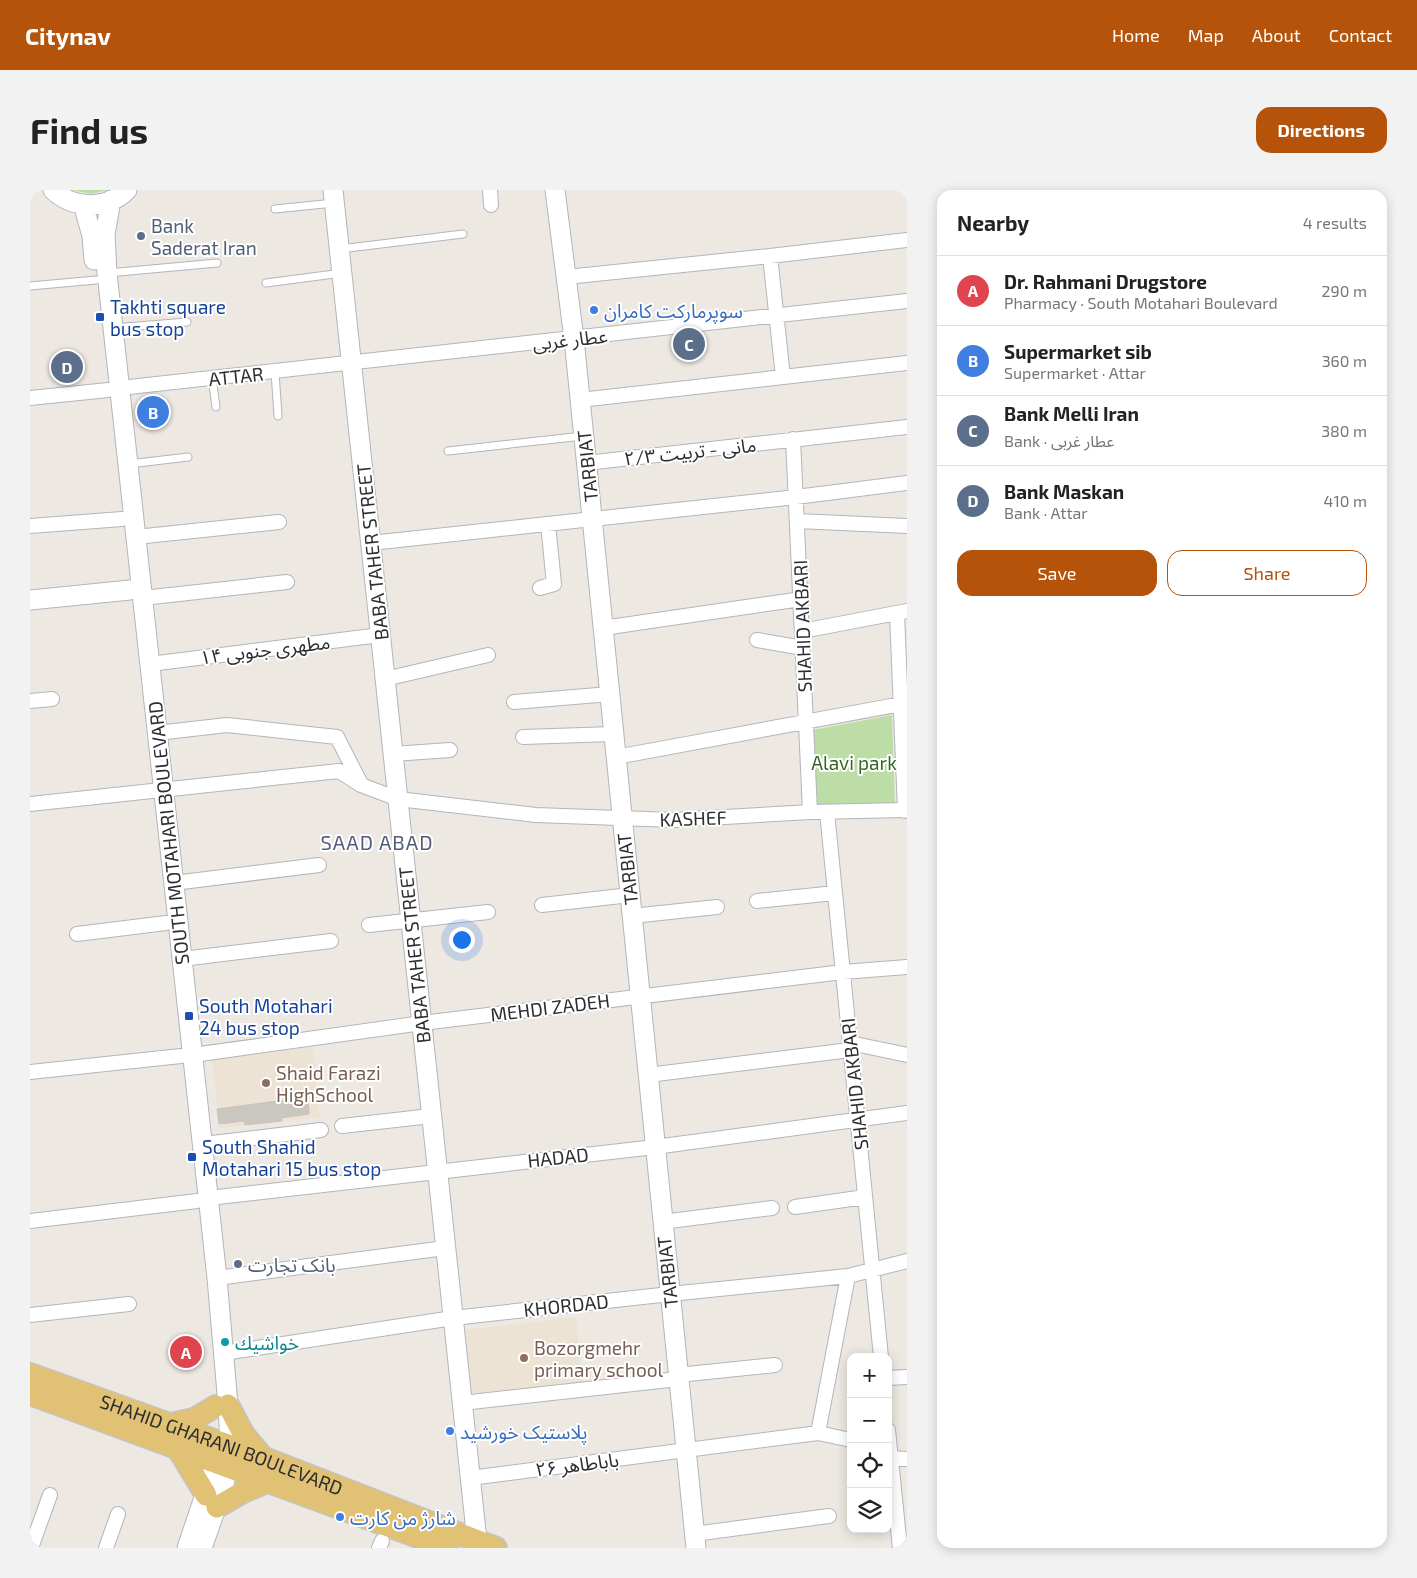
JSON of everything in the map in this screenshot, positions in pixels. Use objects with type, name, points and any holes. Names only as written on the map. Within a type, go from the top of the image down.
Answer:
[{"type":"main road","name":"SHAHID GHARANI BOULEVARD","points":[[30,1374],[171,1424],[269,1481],[448,1548]]},
{"type":"main road","name":"SHAHID GHARANI BOULEVARD","points":[[30,1394],[178,1449],[264,1458],[486,1544]]},
{"type":"main road","points":[[171,1424],[194,1419],[222,1405],[264,1458]]},
{"type":"main road","points":[[178,1449],[211,1501],[243,1492],[269,1481]]},
{"type":"street","points":[[53,190],[70,201],[84,204],[98,204],[119,195]]},
{"type":"street","points":[[490,190],[491,205]]},
{"type":"street","name":"TARBIAT","points":[[555,190],[574,339],[695,1541]]},
{"type":"street","name":"SOUTH MOTAHARI BOULEVARD","points":[[119,195],[104,235],[101,276],[114,389],[128,464],[136,537],[136,594],[158,790],[174,883],[182,958],[187,1055],[222,1405]]},
{"type":"street","name":"BABA TAHER STREET","points":[[334,196],[470,1478],[486,1544]]},
{"type":"street","name":"SOUTH MOTAHARI BOULEVARD","points":[[84,204],[113,328],[114,389],[122,519],[150,664],[157,733],[158,790],[166,923],[203,1144],[203,1200],[217,1278],[224,1353],[219,1453]]},
{"type":"street","points":[[566,277],[907,240]]},
{"type":"street","points":[[770,256],[783,377]]},
{"type":"street","name":"عطار غربی","points":[[352,363],[907,301]]},
{"type":"street","name":"ATTAR","points":[[30,398],[352,363]]},
{"type":"street","points":[[580,400],[907,363]]},
{"type":"street","name":"مانی - تربیت ۲/۳","points":[[586,462],[907,427]]},
{"type":"street","name":"SHAHID AKBARI","points":[[793,439],[810,812]]},
{"type":"street","points":[[371,543],[796,497],[907,483]]},
{"type":"street","points":[[30,526],[122,519]]},
{"type":"street","points":[[798,521],[907,526]]},
{"type":"street","points":[[136,537],[279,522]]},
{"type":"street","points":[[540,588],[554,584],[548,524]]},
{"type":"street","points":[[30,600],[287,582]]},
{"type":"street","points":[[603,628],[801,599]]},
{"type":"street","points":[[802,631],[902,612],[906,811]]},
{"type":"street","name":"مطهری جنوبی ۱۴","points":[[150,664],[380,635]]},
{"type":"street","points":[[757,640],[803,648]]},
{"type":"street","points":[[385,679],[488,654]]},
{"type":"street","points":[[514,702],[610,694]]},
{"type":"street","points":[[30,701],[52,699]]},
{"type":"street","points":[[616,757],[904,703]]},
{"type":"street","points":[[157,733],[227,725],[337,737],[361,785]]},
{"type":"street","points":[[523,737],[613,734]]},
{"type":"street","points":[[393,754],[450,750]]},
{"type":"street","name":"KASHEF","points":[[30,804],[339,771],[361,785],[398,799],[536,814],[674,820],[810,812],[906,811]]},
{"type":"street","name":"SHAHID AKBARI","points":[[827,812],[881,1353]]},
{"type":"street","points":[[174,883],[319,865]]},
{"type":"street","points":[[757,901],[835,893]]},
{"type":"street","points":[[542,905],[630,895]]},
{"type":"street","points":[[632,916],[717,907]]},
{"type":"street","points":[[369,925],[488,912]]},
{"type":"street","points":[[77,934],[166,923]]},
{"type":"street","points":[[182,958],[331,941]]},
{"type":"street","name":"MEHDI ZADEH","points":[[30,1072],[187,1055],[422,1023],[843,972],[907,967]]},
{"type":"street","points":[[648,1076],[850,1046],[907,1055]]},
{"type":"street","name":"HADAD","points":[[30,1221],[655,1146],[857,1118],[907,1113]]},
{"type":"street","points":[[342,1126],[431,1116]]},
{"type":"street","points":[[203,1144],[321,1130]]},
{"type":"street","points":[[795,1207],[865,1197]]},
{"type":"street","points":[[662,1222],[772,1208]]},
{"type":"street","points":[[217,1278],[446,1248]]},
{"type":"street","name":"KHORDAD","points":[[224,1353],[453,1318],[848,1276],[907,1262]]},
{"type":"street","points":[[818,1433],[848,1276]]},
{"type":"street","points":[[30,1315],[129,1304]]},
{"type":"street","points":[[462,1403],[775,1365]]},
{"type":"street","points":[[892,1378],[907,1377]]},
{"type":"street","name":"باباطاهر ۲۶","points":[[470,1478],[818,1433],[847,1439]]},
{"type":"street","points":[[892,1452],[907,1459]]},
{"type":"street","points":[[202,1548],[219,1453]]},
{"type":"street","points":[[892,1470],[900,1548]]},
{"type":"street","points":[[31,1548],[50,1495]]},
{"type":"street","points":[[187,1548],[211,1501]]},
{"type":"street","points":[[106,1548],[118,1514]]},
{"type":"street","points":[[695,1541],[829,1516]]},
{"type":"lane","points":[[275,209],[334,196]]},
{"type":"lane","points":[[339,249],[463,234]]},
{"type":"lane","points":[[30,286],[217,263]]},
{"type":"lane","points":[[266,283],[342,272]]},
{"type":"lane","points":[[113,328],[187,322]]},
{"type":"lane","points":[[275,372],[278,416]]},
{"type":"lane","points":[[212,378],[216,407]]},
{"type":"lane","points":[[448,452],[584,436]]},
{"type":"lane","points":[[128,464],[188,457]]},
{"type":"shaded area","name":"Shaid Farazi HighSchool","points":[[313,1047],[320,1117],[219,1128],[212,1058]]},
{"type":"shaded area","name":"Bozorgmehr primary school","points":[[576,1317],[583,1386],[471,1399],[464,1330]]},
{"type":"green space","points":[[71,190],[108,190],[91,194]]},
{"type":"green space","name":"Alavi park","points":[[892,715],[895,804],[817,805],[813,730]]},
{"type":"building","points":[[308,1097],[309,1114],[281,1118],[282,1121],[245,1125],[244,1121],[219,1124],[217,1109]]},
{"type":"place","name":"Bank Saderat Iran","points":[[141,236]]},
{"type":"place","name":"سوپرمارکت کامران","points":[[594,310]]},
{"type":"place","name":"Takhti square bus stop","points":[[100,317]]},
{"type":"place","name":"Bank Melli Iran","points":[[689,344]]},
{"type":"place","name":"Bank Maskan","points":[[67,367]]},
{"type":"place","name":"Supermarket sib","points":[[153,412]]},
{"type":"place","name":"South Motahari 24 bus stop","points":[[189,1016]]},
{"type":"place","name":"Shaid Farazi HighSchool","points":[[266,1083]]},
{"type":"place","name":"South Shahid Motahari 15 bus stop","points":[[192,1157]]},
{"type":"place","name":"بانک تجارت","points":[[238,1264]]},
{"type":"place","name":"خواشيك","points":[[225,1342]]},
{"type":"place","name":"Dr. Rahmani Drugstore","points":[[186,1352]]},
{"type":"place","name":"Bozorgmehr primary school","points":[[524,1358]]},
{"type":"place","name":"پلاستیک خورشید","points":[[450,1431]]},
{"type":"place","name":"شارژ من کارت","points":[[340,1517]]},
{"type":"district","name":"SAAD ABAD","points":[[377,842]]}]
